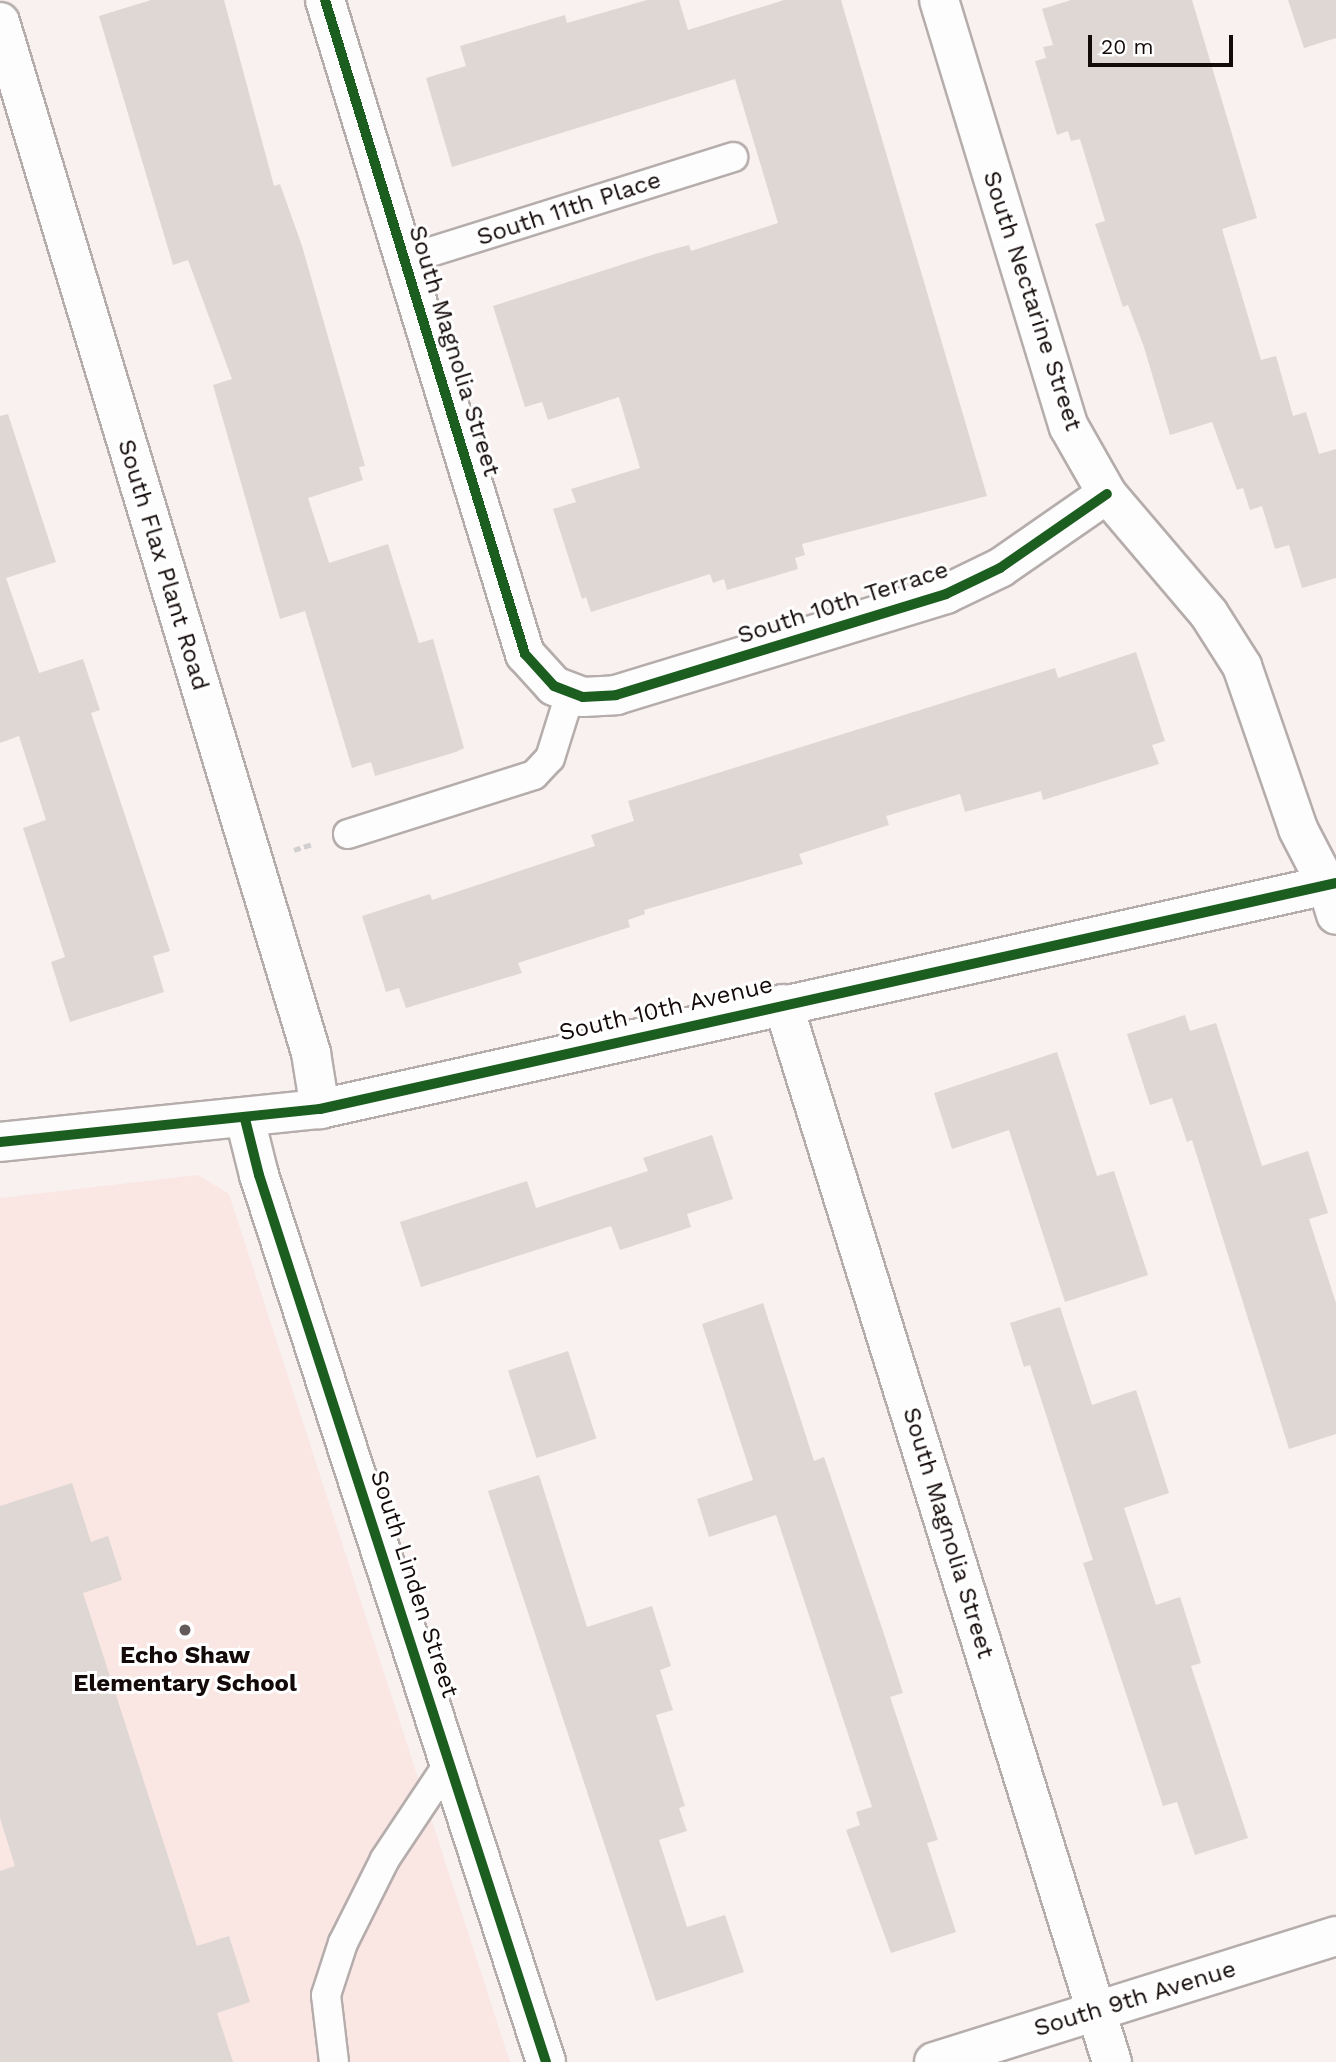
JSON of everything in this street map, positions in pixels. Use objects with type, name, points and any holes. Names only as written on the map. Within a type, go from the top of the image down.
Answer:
[{"type":"street","name":"South Magnolia Street","points":[[325,0],[526,654],[544,679],[570,694]]},
{"type":"street","name":"South Nectarine Street","points":[[939,0],[1069,427],[1107,494],[1209,614],[1232,648],[1255,695],[1298,829],[1333,894]]},
{"type":"street","name":"South Flax Plant Road","points":[[0,22],[311,1053],[320,1109]]},
{"type":"street","name":"South 10th Terrace","points":[[570,694],[616,695],[946,594],[1000,568],[1107,494]]},
{"type":"street","name":"South 10th Avenue","points":[[0,1142],[245,1119],[320,1109],[783,1004],[1333,894]]},
{"type":"street","name":"South Magnolia Street","points":[[783,1004],[1112,2062]]},
{"type":"street","name":"South Linden Street","points":[[245,1119],[259,1175],[546,2062]]},
{"type":"street","name":"South 9th Avenue","points":[[934,2062],[1336,1936]]},
{"type":"lane","name":"South 11th Place","points":[[405,260],[733,157]]},
{"type":"lane","points":[[348,834],[534,775],[550,758],[570,694]]},
{"type":"lane","points":[[334,2062],[326,1995],[343,1943],[385,1859],[449,1763]]},
{"type":"path","points":[[253,863],[348,834]]},
{"type":"shaded area","name":"Echo Shaw Elementary School","points":[[198,1175],[229,1194],[510,2062],[0,2062],[0,1198]]},
{"type":"building","points":[[151,0],[224,0],[274,186],[280,184],[302,246],[365,466],[359,467],[363,480],[308,498],[329,563],[388,544],[419,643],[433,639],[464,748],[456,752],[375,776],[371,762],[352,768],[305,611],[280,619],[213,385],[232,379],[188,260],[173,265],[99,16]]},
{"type":"building","points":[[647,0],[679,0],[688,30],[784,0],[841,0],[987,496],[802,544],[805,555],[795,558],[798,569],[727,590],[724,579],[713,583],[710,574],[591,612],[586,597],[582,599],[553,509],[576,502],[571,489],[640,468],[619,397],[548,420],[542,402],[525,407],[493,306],[655,254],[689,245],[691,251],[778,223],[735,79],[452,167],[426,78],[466,66],[460,46],[565,15],[567,23]]},
{"type":"building","points":[[1071,0],[1192,0],[1257,218],[1222,229],[1261,360],[1276,356],[1293,416],[1306,412],[1319,454],[1336,449],[1336,578],[1302,588],[1289,545],[1275,549],[1262,506],[1250,510],[1243,488],[1237,490],[1212,422],[1170,435],[1144,347],[1128,305],[1123,307],[1095,224],[1105,221],[1080,139],[1071,141],[1068,131],[1057,135],[1035,61],[1046,58],[1043,47],[1053,45],[1042,9]]},
{"type":"building","points":[[1288,0],[1336,0],[1336,38],[1304,48]]},
{"type":"building","points":[[8,414],[56,562],[6,578],[39,673],[83,659],[100,710],[91,713],[170,951],[153,956],[164,992],[70,1022],[51,962],[65,957],[23,828],[46,820],[19,736],[0,743],[0,416]]},
{"type":"building","points":[[1136,652],[1165,741],[1152,745],[1159,764],[1043,800],[1041,791],[965,812],[960,794],[886,816],[889,825],[799,854],[803,864],[644,910],[645,914],[628,920],[630,927],[518,963],[522,973],[406,1008],[399,988],[386,992],[362,916],[430,894],[432,900],[595,846],[591,835],[634,821],[628,801],[1055,668],[1058,678]]},
{"type":"building","points":[[1185,1015],[1190,1031],[1216,1023],[1262,1166],[1308,1151],[1328,1213],[1309,1219],[1336,1303],[1336,1434],[1289,1449],[1192,1140],[1187,1142],[1172,1098],[1150,1105],[1127,1034]]},
{"type":"building","points":[[1057,1052],[1097,1176],[1114,1171],[1148,1275],[1065,1302],[1009,1130],[952,1149],[934,1093]]},
{"type":"building","points":[[712,1135],[733,1199],[687,1214],[691,1227],[620,1250],[611,1226],[421,1287],[400,1222],[527,1181],[536,1208],[648,1171],[643,1158]]},
{"type":"building","points":[[763,1303],[814,1461],[824,1457],[882,1628],[903,1693],[890,1697],[938,1840],[927,1843],[956,1932],[891,1953],[846,1830],[860,1825],[856,1812],[872,1807],[776,1515],[709,1537],[697,1499],[753,1480],[702,1324]]},
{"type":"building","points":[[1060,1307],[1092,1405],[1136,1390],[1169,1493],[1124,1508],[1156,1605],[1180,1597],[1201,1663],[1191,1666],[1248,1838],[1195,1855],[1177,1802],[1163,1806],[1083,1563],[1093,1560],[1030,1365],[1024,1367],[1010,1323]]},
{"type":"building","points":[[568,1351],[596,1438],[537,1458],[508,1370]]},
{"type":"building","points":[[539,1475],[587,1627],[652,1606],[671,1666],[660,1670],[673,1710],[656,1715],[685,1806],[679,1808],[687,1831],[659,1840],[687,1927],[725,1915],[744,1972],[656,2001],[488,1491]]},
{"type":"building","points":[[72,1483],[91,1542],[108,1536],[122,1580],[83,1593],[197,1946],[229,1936],[250,2002],[217,2013],[233,2062],[0,2062],[0,1871],[15,1866],[0,1818],[0,1506]]},
{"type":"cycle path","points":[[325,0],[525,654],[554,686],[583,697],[616,695],[946,594],[1000,568],[1107,494]]},
{"type":"cycle path","points":[[0,1142],[320,1109],[1336,883]]},
{"type":"cycle path","points":[[245,1119],[259,1175],[546,2062]]},
{"type":"place","name":"Echo Shaw Elementary School","points":[[185,1630]]}]
